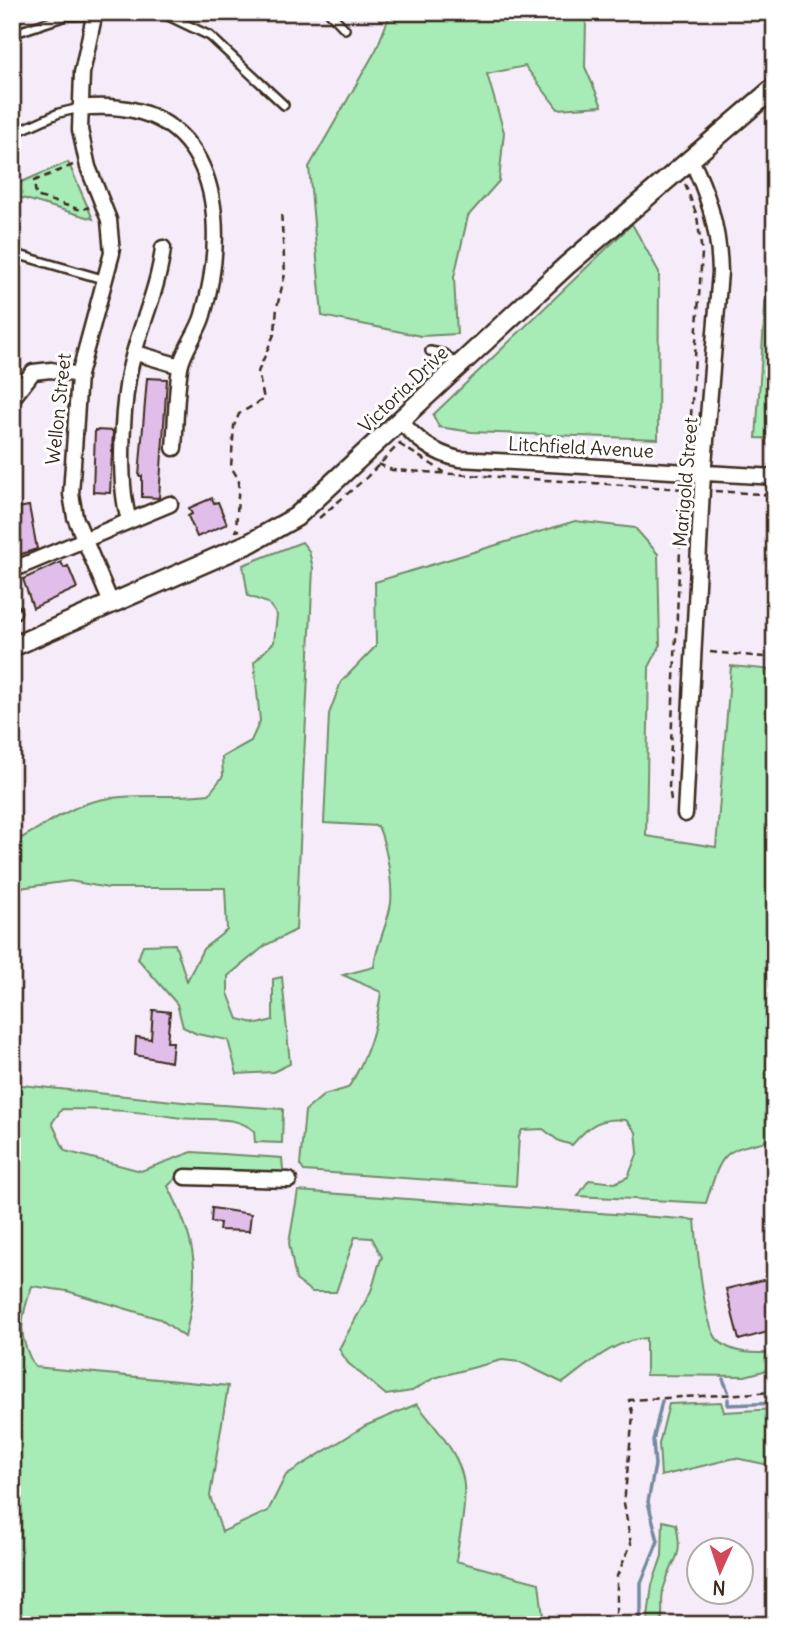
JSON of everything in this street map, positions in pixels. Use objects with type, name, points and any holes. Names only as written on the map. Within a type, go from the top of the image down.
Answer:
[{"type":"street","name":"Wellon Street","points":[[94,14],[82,73],[80,108],[83,149],[109,220],[112,253],[84,346],[79,375],[71,494],[75,517],[111,603]]},
{"type":"street","name":"Victoria Drive","points":[[12,647],[250,543],[296,517],[457,366],[690,158],[775,87]]},
{"type":"street","points":[[80,108],[125,109],[169,126],[187,142],[202,162],[211,184],[214,258],[211,280],[203,318],[180,366],[174,448]]},
{"type":"street","name":"Marigold Street","points":[[685,814],[719,247],[712,207],[690,158]]},
{"type":"street","points":[[129,520],[122,497],[128,379],[160,275],[163,248]]},
{"type":"street","points":[[136,353],[180,366]]},
{"type":"street","points":[[12,399],[33,372],[51,370],[79,375]]},
{"type":"street","name":"Litchfield Avenue","points":[[399,420],[417,441],[440,454],[459,459],[775,477]]},
{"type":"street","points":[[12,570],[170,504]]},
{"type":"street","points":[[185,1177],[289,1180]]},
{"type":"lane","points":[[160,12],[210,36],[284,105]]},
{"type":"lane","points":[[328,12],[345,29]]},
{"type":"lane","points":[[12,34],[66,16],[94,14]]},
{"type":"lane","points":[[12,134],[59,113],[80,108]]},
{"type":"lane","points":[[12,253],[106,280]]},
{"type":"lane","points":[[430,351],[444,354],[457,366]]},
{"type":"path","points":[[72,165],[34,181],[36,196],[81,210],[89,207]]},
{"type":"path","points":[[684,183],[697,216],[702,253],[691,452]]},
{"type":"path","points":[[236,531],[239,480],[231,467],[234,426],[239,414],[264,399],[258,372],[275,332],[277,307],[285,274],[281,210]]},
{"type":"path","points":[[332,508],[402,440]]},
{"type":"path","points":[[398,444],[446,474]]},
{"type":"path","points":[[378,464],[392,470],[695,488]]},
{"type":"path","points":[[671,800],[669,787],[683,489],[681,478]]},
{"type":"path","points":[[711,489],[775,495]]},
{"type":"path","points":[[710,652],[775,658]]},
{"type":"path","points":[[612,1625],[617,1609],[617,1576],[631,1544],[624,1503],[632,1416],[629,1400],[775,1392]]},
{"type":"green space","points":[[391,12],[594,12],[586,20],[585,67],[602,106],[558,109],[525,66],[487,74],[504,132],[499,181],[468,216],[454,277],[457,334],[421,336],[322,316],[309,167],[376,50]]},
{"type":"green space","points":[[68,162],[93,219],[12,195],[12,186]]},
{"type":"green space","points":[[632,224],[659,272],[658,439],[472,432],[439,427],[433,415]]},
{"type":"green space","points":[[775,276],[775,439],[756,438],[767,279]]},
{"type":"green space","points":[[575,521],[635,528],[658,554],[660,646],[649,667],[646,836],[716,847],[731,666],[775,670],[775,1139],[743,1147],[726,1156],[716,1172],[706,1203],[578,1196],[589,1180],[615,1183],[628,1177],[638,1152],[636,1132],[626,1120],[602,1121],[584,1132],[572,1145],[559,1141],[543,1129],[522,1130],[519,1136],[516,1186],[304,1171],[300,1165],[305,1111],[324,1095],[348,1088],[370,1042],[381,992],[343,975],[374,967],[391,903],[390,875],[381,834],[378,826],[324,823],[329,714],[341,682],[376,646],[375,582]]},
{"type":"green space","points":[[302,542],[309,551],[313,568],[296,930],[266,945],[228,976],[228,993],[238,1019],[258,1024],[273,1020],[273,979],[282,977],[290,1064],[273,1072],[237,1074],[228,1040],[197,1034],[183,1027],[177,1004],[138,959],[143,945],[175,944],[187,981],[203,949],[227,930],[225,888],[108,888],[70,881],[12,889],[12,843],[66,812],[99,800],[130,796],[209,794],[223,776],[222,757],[251,741],[260,721],[254,662],[274,642],[277,615],[268,603],[248,596],[243,565]]},
{"type":"green space","points":[[12,1084],[192,1103],[283,1109],[282,1143],[255,1142],[254,1131],[229,1120],[62,1109],[52,1123],[65,1151],[141,1171],[192,1152],[282,1158],[284,1181],[183,1172],[168,1186],[185,1225],[193,1260],[193,1295],[185,1337],[160,1319],[67,1291],[32,1286],[22,1327],[25,1345],[35,1367],[228,1386],[210,1496],[222,1532],[268,1511],[286,1475],[365,1426],[417,1404],[449,1446],[462,1474],[464,1506],[456,1561],[539,1583],[544,1625],[12,1625]]},
{"type":"green space","points":[[298,1191],[695,1220],[702,1282],[712,1330],[717,1339],[729,1348],[744,1352],[775,1353],[775,1368],[745,1376],[646,1375],[646,1338],[612,1348],[563,1383],[520,1362],[502,1360],[434,1378],[412,1391],[386,1395],[348,1363],[339,1349],[371,1291],[382,1257],[372,1238],[355,1237],[336,1292],[312,1292],[296,1280],[289,1243]]},
{"type":"green space","points":[[721,1402],[724,1412],[775,1409],[775,1466],[735,1458],[661,1476],[659,1444],[669,1404]]},
{"type":"green space","points":[[663,1521],[676,1524],[678,1552],[663,1591],[661,1625],[647,1625],[652,1585],[662,1556]]},
{"type":"building","points":[[147,378],[167,379],[159,498],[142,497],[142,476],[139,476]]},
{"type":"building","points":[[95,430],[113,431],[110,493],[93,492]]},
{"type":"building","points":[[212,498],[214,503],[218,502],[227,524],[197,537],[188,516],[192,514],[189,508]]},
{"type":"building","points":[[29,506],[37,549],[15,556],[12,553],[12,509]]},
{"type":"building","points":[[61,562],[64,568],[68,566],[77,588],[33,608],[23,579]]},
{"type":"building","points":[[153,1010],[170,1012],[167,1042],[173,1042],[171,1062],[135,1055],[136,1037],[151,1039]]},
{"type":"building","points":[[212,1208],[251,1214],[249,1231],[219,1230],[220,1223],[211,1222]]},
{"type":"building","points":[[775,1277],[775,1330],[739,1340],[726,1289]]},
{"type":"waterway","points":[[723,1379],[728,1391]]},
{"type":"waterway","points":[[728,1399],[728,1405],[775,1403]]},
{"type":"waterway","points":[[638,1625],[641,1583],[658,1541],[648,1502],[655,1465],[653,1441],[662,1401]]}]
